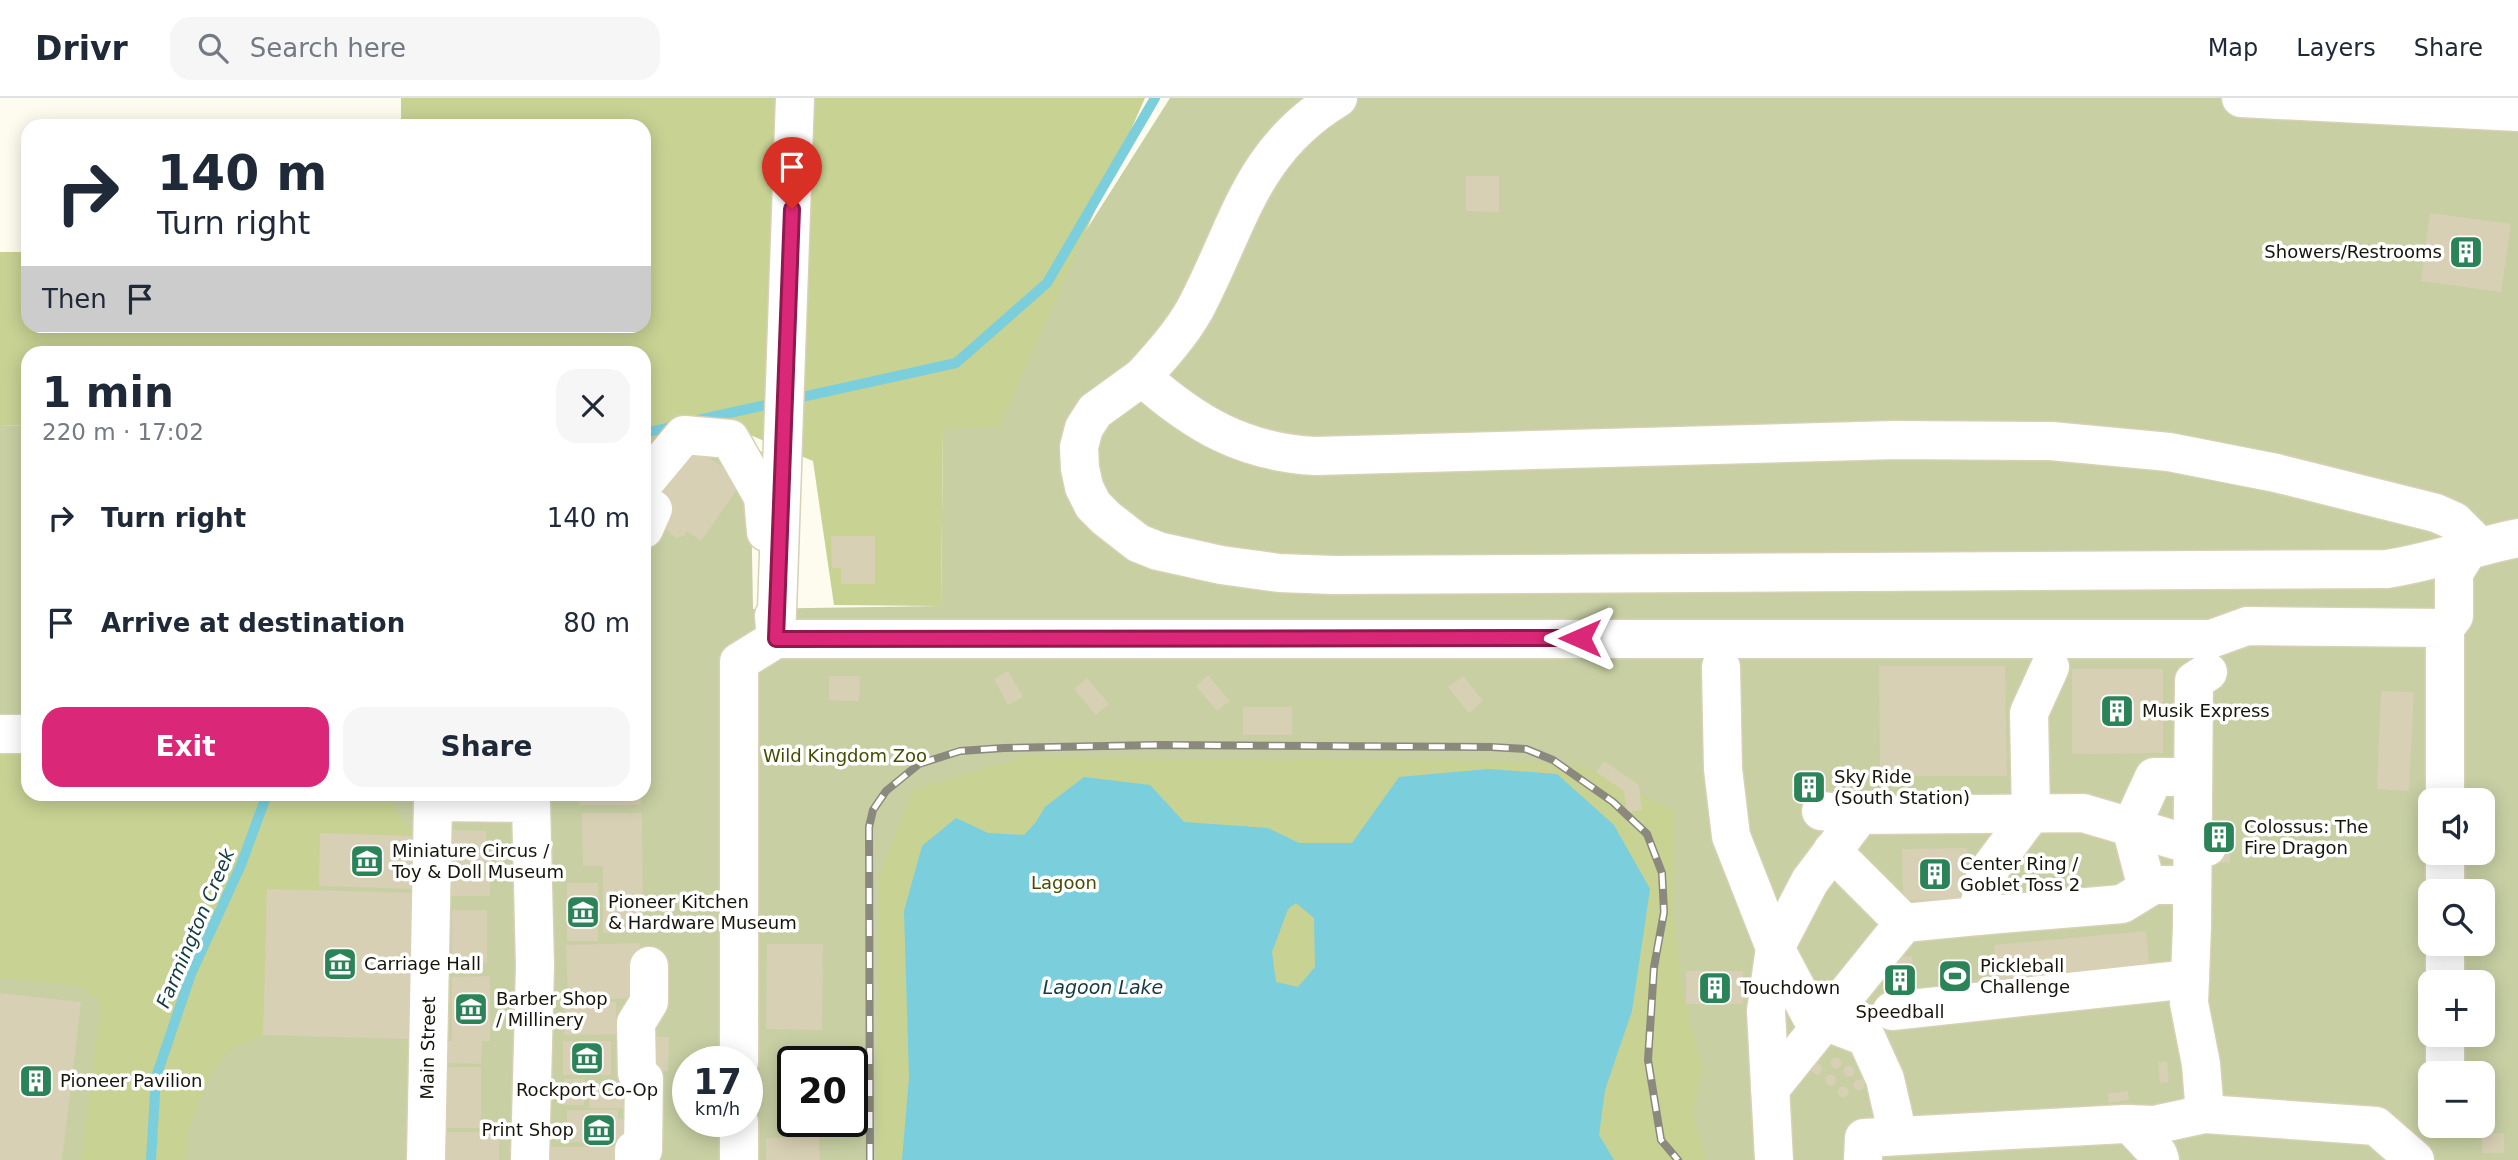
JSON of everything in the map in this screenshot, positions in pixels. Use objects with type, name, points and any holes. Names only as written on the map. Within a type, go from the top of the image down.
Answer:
[{"type":"street","points":[[776,639],[795,98]]},
{"type":"street","points":[[1338,98],[1302,124],[1267,163],[1246,199],[1194,310],[1167,349],[1142,377],[1095,411],[1083,428],[1079,447],[1083,487],[1093,505],[1138,543],[1158,551],[1221,565],[1333,575],[2387,569],[2430,562],[2474,547],[2518,538]]},
{"type":"street","points":[[2241,98],[2518,112]]},
{"type":"street","points":[[1142,377],[1168,400],[1213,430],[1243,442],[1294,455],[1895,440],[2051,441],[2169,452],[2276,473],[2436,513],[2454,522],[2474,547]]},
{"type":"street","points":[[651,499],[684,435],[730,439],[762,497],[776,639]]},
{"type":"street","points":[[2445,788],[2445,628],[2454,616],[2454,573],[2474,547]]},
{"type":"street","points":[[739,1046],[739,663],[776,639],[2211,639],[2247,626],[2445,628]]},
{"type":"street","points":[[1721,667],[1723,769],[1731,836],[1775,948],[1811,1016],[1866,1037],[1885,1079],[1868,1148],[2130,1124],[2154,1125],[2205,1114],[2376,1126],[2415,1160]]},
{"type":"street","points":[[1977,916],[1986,874],[2031,814],[2029,713],[2050,667]]},
{"type":"street","points":[[2205,1114],[2201,1064],[2189,1003],[2192,885],[2199,846],[2193,777],[2194,681],[2208,673]]},
{"type":"street","points":[[0,734],[21,734]]},
{"type":"street","points":[[2147,888],[2131,827],[2154,765],[2193,777]]},
{"type":"street","name":"Main Street","points":[[426,1160],[432,801]]},
{"type":"street","name":"Main Street","points":[[530,1160],[535,966],[531,801]]},
{"type":"street","points":[[1821,811],[1860,815],[2083,813],[2199,846]]},
{"type":"street","points":[[1774,1160],[1766,1011],[1775,948],[1810,881],[1860,815]]},
{"type":"street","points":[[1832,851],[1904,923]]},
{"type":"street","points":[[1904,923],[2122,904],[2153,885],[2192,885]]},
{"type":"street","points":[[1872,1006],[1904,923]]},
{"type":"street","points":[[635,1160],[634,1150],[643,1150],[644,1079],[637,1073],[636,1023],[649,1002],[649,966]]},
{"type":"street","points":[[1770,1089],[1826,1022],[1872,1006],[2190,979]]},
{"type":"street","points":[[2130,1124],[2158,1154],[2160,1160]]},
{"type":"street","points":[[739,1137],[739,1160]]},
{"type":"green space","points":[[401,98],[1145,98],[999,427],[943,429],[941,606],[834,605],[813,461],[723,424],[651,454],[651,346],[21,346],[21,426],[0,425],[0,252],[21,252],[21,333],[651,333],[651,119],[401,119]]},
{"type":"green space","name":"Lagoon","points":[[1170,98],[2518,98],[2518,1160],[0,1160],[0,425],[21,426],[21,801],[651,801],[651,432],[673,412],[780,460],[751,499],[753,609],[941,606],[943,429],[983,393]]},
{"type":"green space","points":[[0,753],[21,753],[21,801],[392,801],[397,813],[416,836],[321,833],[319,891],[267,889],[263,1035],[227,1051],[208,1080],[188,1133],[186,1160],[81,1160],[101,1004],[80,986],[0,978]]},
{"type":"green space","points":[[1027,756],[1197,760],[1501,761],[1583,766],[1673,810],[1674,916],[1681,985],[1702,1070],[1693,1114],[1705,1160],[1614,1160],[1599,1135],[1605,1090],[1632,1011],[1650,889],[1614,825],[1399,777],[1352,843],[1299,843],[1268,828],[1184,822],[1150,785],[1045,807],[1024,835],[988,833],[909,1078],[902,1160],[878,1160],[879,877],[913,790]]},
{"type":"green space","points":[[1296,903],[1314,918],[1315,967],[1299,988],[1276,983],[1272,953],[1288,909]]},
{"type":"water","name":"Lagoon Lake","points":[[1489,769],[1557,774],[1614,825],[1650,889],[1632,1011],[1605,1090],[1599,1135],[1614,1160],[902,1160],[909,1078],[904,911],[922,846],[956,818],[988,833],[1024,835],[1045,807],[1084,777],[1150,785],[1184,822],[1268,828],[1299,843],[1352,843],[1399,777]],"holes":[[[1296,903],[1314,918],[1315,967],[1298,987],[1276,982],[1272,952],[1288,909]]]},
{"type":"building","points":[[1466,176],[1499,176],[1499,212],[1466,211]]},
{"type":"building","name":"Showers/Restrooms","points":[[2430,213],[2511,224],[2501,292],[2421,281]]},
{"type":"building","points":[[686,442],[743,481],[701,541],[687,531],[684,536],[676,538],[667,530],[669,520],[651,507],[651,492]]},
{"type":"building","points":[[831,536],[875,536],[875,584],[841,584],[841,568],[832,568]]},
{"type":"building","points":[[1879,666],[2005,666],[2007,776],[1880,776]]},
{"type":"building","name":"Musik Express","points":[[2072,669],[2163,669],[2163,753],[2072,754]]},
{"type":"building","points":[[1008,671],[1023,697],[1008,705],[994,679]]},
{"type":"building","points":[[1208,675],[1230,701],[1217,711],[1196,686]]},
{"type":"building","points":[[829,676],[860,676],[859,701],[829,700]]},
{"type":"building","points":[[1463,676],[1483,701],[1469,713],[1448,687]]},
{"type":"building","points":[[1087,678],[1109,704],[1096,715],[1074,689]]},
{"type":"building","points":[[2381,691],[2414,692],[2409,791],[2377,789]]},
{"type":"building","points":[[1243,707],[1292,707],[1292,735],[1243,735]]},
{"type":"building","points":[[1604,761],[1639,785],[1642,810],[1627,812],[1624,791],[1596,772]]},
{"type":"building","name":"Sky Ride (South Station)","points":[[1803,780],[1816,780],[1816,795],[1803,795]]},
{"type":"building","points":[[579,801],[641,801],[641,805],[579,805]]},
{"type":"building","points":[[582,813],[642,813],[643,933],[603,933],[603,866],[583,866]]},
{"type":"building","name":"Colossus: The Fire Dragon","points":[[2207,827],[2230,828],[2230,863],[2206,862]]},
{"type":"building","points":[[452,830],[486,831],[486,860],[490,860],[490,896],[448,896]]},
{"type":"building","name":"Miniature Circus / Toy & Doll Museum","points":[[320,833],[416,836],[415,889],[319,886]]},
{"type":"building","name":"Center Ring / Goblet Toss 2","points":[[1967,848],[1968,899],[1903,900],[1902,849]]},
{"type":"building","name":"Pioneer Kitchen & Hardware Museum","points":[[567,883],[598,883],[598,941],[567,941]]},
{"type":"building","name":"Carriage Hall","points":[[267,889],[416,893],[412,1039],[263,1035]]},
{"type":"building","points":[[452,910],[487,910],[487,963],[452,963]]},
{"type":"building","points":[[2146,931],[2150,976],[1998,990],[1994,945]]},
{"type":"building","points":[[640,943],[641,998],[568,1000],[566,945]]},
{"type":"building","points":[[767,944],[823,944],[822,1030],[766,1029]]},
{"type":"building","name":"Speedball","points":[[1912,956],[1916,999],[1889,1001],[1885,958]]},
{"type":"building","name":"Touchdown","points":[[1686,971],[1743,971],[1743,1004],[1686,1004]]},
{"type":"building","name":"Barber Shop / Millinery","points":[[490,976],[490,1041],[482,1041],[481,1064],[443,1063],[443,1041],[452,1041],[452,977]]},
{"type":"building","name":"Pioneer Pavilion","points":[[0,993],[81,1002],[62,1160],[0,1160]]},
{"type":"building","points":[[564,1002],[616,1002],[616,1034],[564,1035]]},
{"type":"building","points":[[642,1037],[669,1037],[668,1071],[642,1071]]},
{"type":"building","name":"Rockport Co-Op","points":[[563,1041],[611,1041],[611,1075],[563,1075]]},
{"type":"building","points":[[1836,1058],[1840,1059],[1840,1067],[1836,1068],[1832,1067],[1831,1063],[1832,1059]]},
{"type":"building","points":[[2167,1061],[2169,1082],[2160,1083],[2158,1062]]},
{"type":"building","points":[[1817,1064],[1821,1065],[1821,1073],[1817,1074],[1813,1073],[1812,1069],[1813,1065]]},
{"type":"building","points":[[1849,1066],[1853,1067],[1853,1075],[1849,1076],[1845,1075],[1844,1071],[1845,1067]]},
{"type":"building","points":[[442,1067],[481,1067],[481,1128],[441,1128]]},
{"type":"building","points":[[1831,1075],[1835,1076],[1835,1084],[1831,1085],[1827,1084],[1826,1080],[1827,1076]]},
{"type":"building","points":[[564,1079],[585,1079],[584,1105],[563,1105]]},
{"type":"building","points":[[1859,1079],[1865,1085],[1859,1091],[1853,1085]]},
{"type":"building","points":[[589,1086],[639,1087],[639,1109],[589,1108]]},
{"type":"building","points":[[1843,1087],[1847,1088],[1847,1096],[1843,1097],[1839,1096],[1838,1092],[1839,1088]]},
{"type":"building","points":[[2128,1091],[2129,1100],[2109,1103],[2108,1094]]},
{"type":"building","name":"Print Shop","points":[[567,1110],[618,1110],[618,1119],[632,1119],[632,1142],[567,1142]]},
{"type":"building","points":[[442,1132],[499,1132],[499,1160],[442,1160]]},
{"type":"building","points":[[2495,1133],[2504,1133],[2504,1153],[2482,1153],[2482,1138],[2495,1138]]},
{"type":"building","points":[[819,1137],[820,1160],[766,1160],[766,1138]]},
{"type":"building","points":[[548,1147],[625,1147],[626,1160],[548,1160]]},
{"type":"waterway","name":"Farmington Creek","points":[[698,420],[956,363],[1047,283],[1155,98]]},
{"type":"waterway","name":"Farmington Creek","points":[[651,431],[679,425]]},
{"type":"waterway","name":"Farmington Creek","points":[[151,1160],[156,1077],[191,974],[241,865],[264,801]]},
{"type":"railway","points":[[870,1160],[869,827],[873,810],[886,791],[919,764],[960,751],[1157,745],[1526,749],[1553,760],[1613,802],[1647,834],[1662,873],[1664,912],[1654,967],[1648,1060],[1661,1140],[1678,1160]]},
{"type":"place","name":"Showers/Restrooms","points":[[2466,252]]},
{"type":"place","name":"Musik Express","points":[[2117,711]]},
{"type":"place","name":"Sky Ride (South Station)","points":[[1809,787]]},
{"type":"place","name":"Colossus: The Fire Dragon","points":[[2219,837]]},
{"type":"place","name":"Miniature Circus / Toy & Doll Museum","points":[[367,861]]},
{"type":"place","name":"Center Ring / Goblet Toss 2","points":[[1935,874]]},
{"type":"place","name":"Pioneer Kitchen & Hardware Museum","points":[[583,912]]},
{"type":"place","name":"Carriage Hall","points":[[340,964]]},
{"type":"place","name":"Pickleball Challenge","points":[[1955,976]]},
{"type":"place","name":"Speedball","points":[[1900,980]]},
{"type":"place","name":"Touchdown","points":[[1715,988]]},
{"type":"place","name":"Barber Shop / Millinery","points":[[471,1009]]},
{"type":"place","name":"Rockport Co-Op","points":[[587,1058]]},
{"type":"place","name":"Pioneer Pavilion","points":[[36,1081]]},
{"type":"place","name":"Print Shop","points":[[599,1130]]},
{"type":"route","points":[[792,209],[776,639],[1580,638]]},
{"type":"park label","name":"Wild Kingdom Zoo","points":[[845,756]]}]
